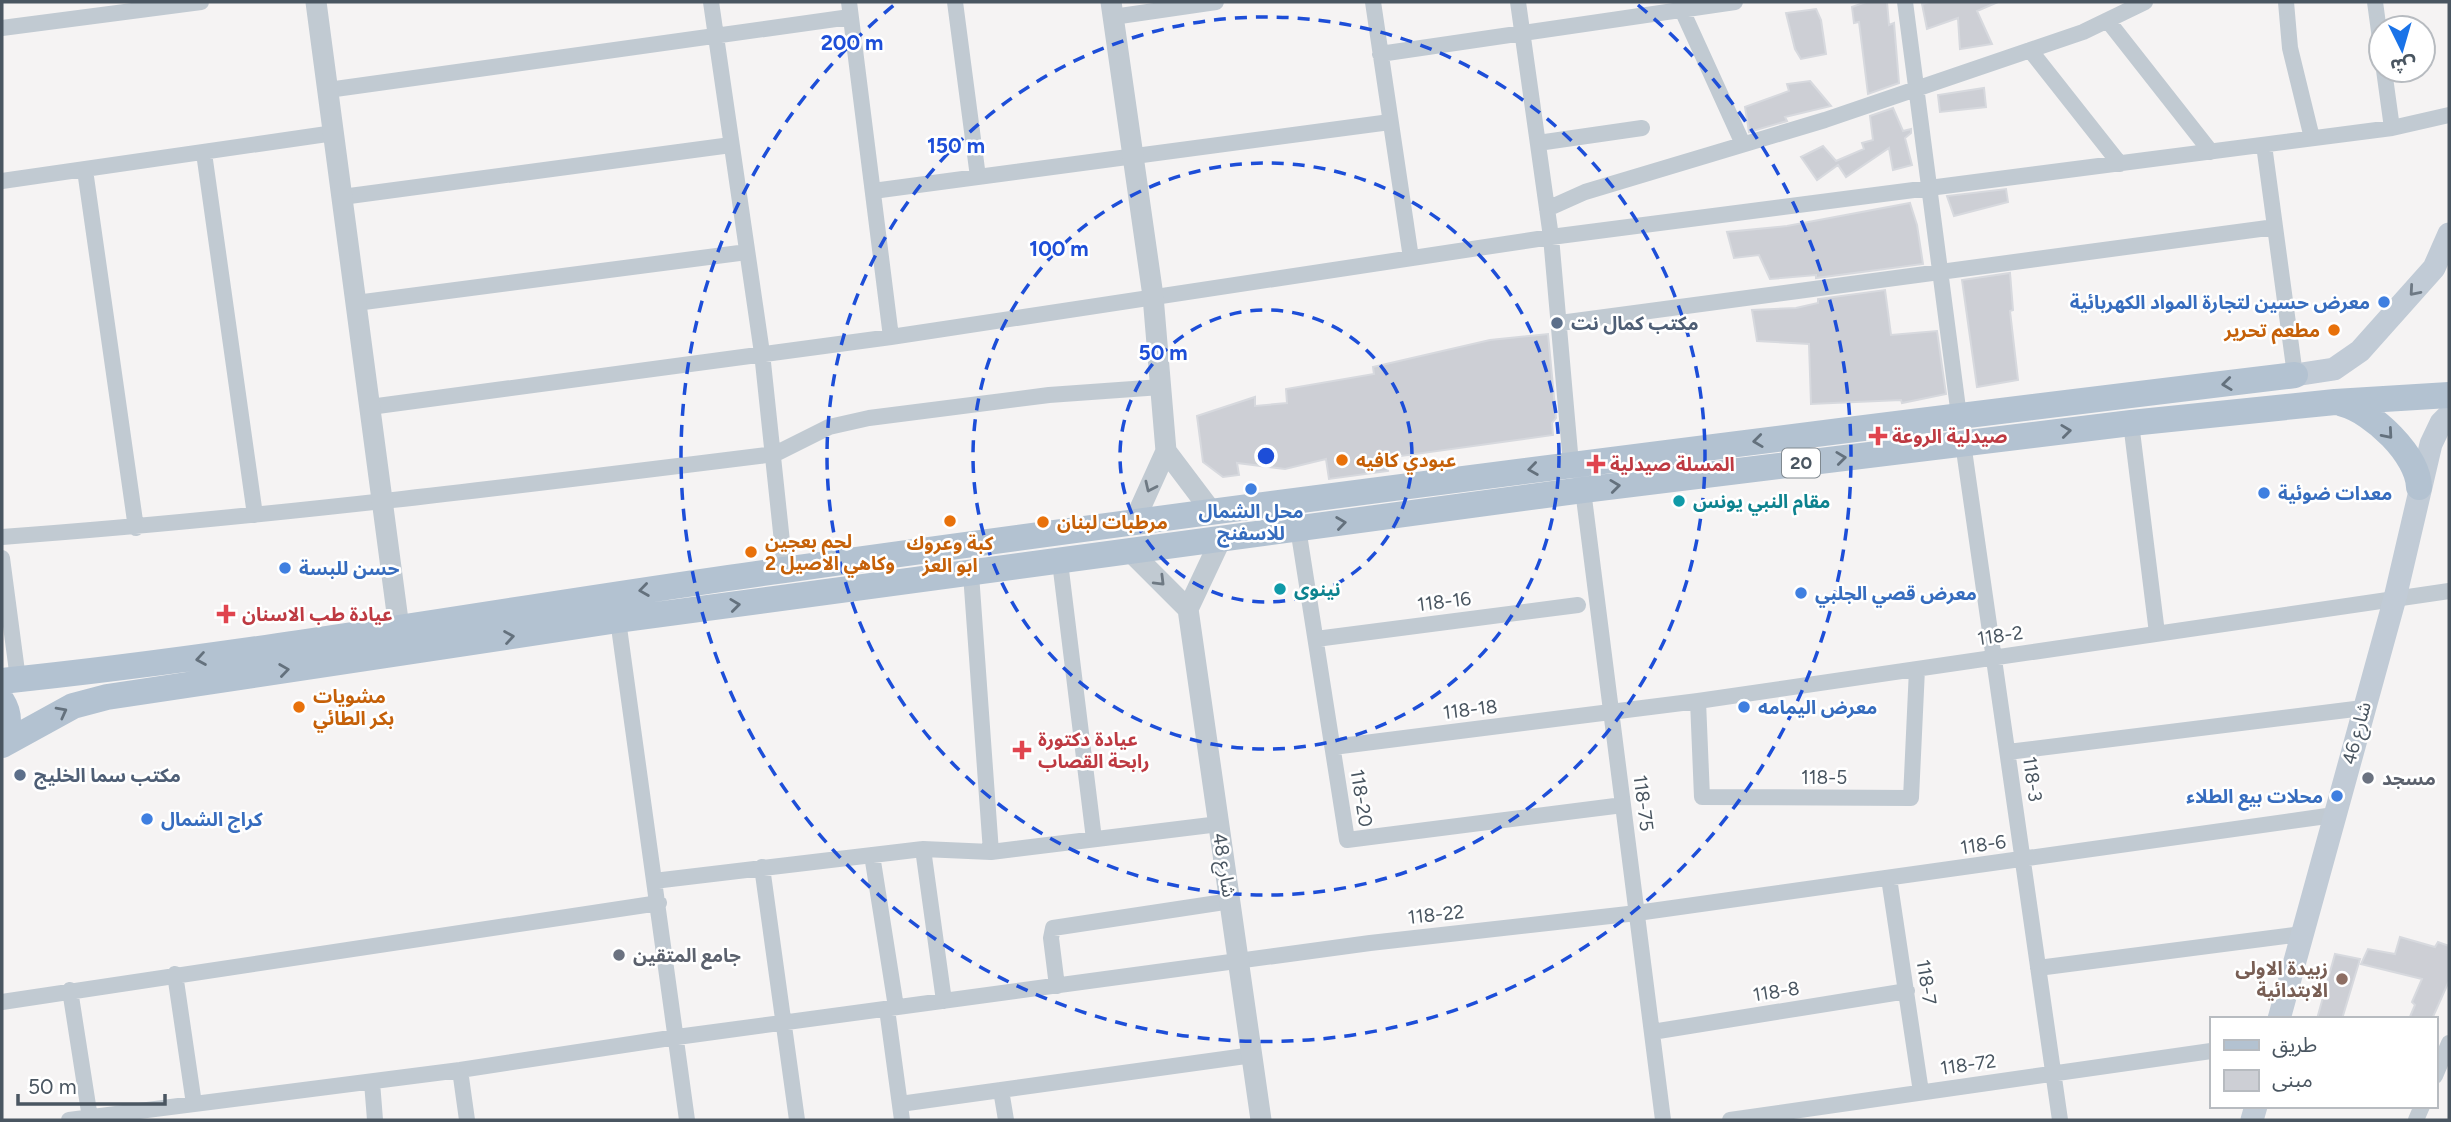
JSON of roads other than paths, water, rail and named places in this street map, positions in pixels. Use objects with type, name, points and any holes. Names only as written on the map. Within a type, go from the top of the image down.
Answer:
[{"type":"main road","points":[[2295,376],[2334,369],[2360,351],[2434,268],[2449,234]]},
{"type":"main road","name":"20","points":[[1133,524],[1571,464],[2295,376]]},
{"type":"main road","name":"20","points":[[1132,553],[1583,490],[1963,443],[2335,402],[2438,396]]},
{"type":"main road","points":[[2335,402],[2360,409],[2374,418],[2413,464],[2419,487]]},
{"type":"main road","name":"شارع 46","points":[[2280,1017],[2395,598],[2431,443],[2441,423],[2449,415]]},
{"type":"main road","points":[[10,680],[190,661],[785,570],[1133,524]]},
{"type":"main road","points":[[2,745],[73,706],[107,697],[618,620],[1132,553]]},
{"type":"main road","points":[[2,701],[8,709],[8,727],[2,745]]},
{"type":"street","points":[[2,28],[201,2]]},
{"type":"street","points":[[316,2],[400,628]]},
{"type":"street","points":[[711,2],[762,353],[775,454],[785,570]]},
{"type":"street","points":[[955,2],[978,177]]},
{"type":"street","points":[[1133,524],[1166,451],[1153,296],[1112,9],[1216,2]]},
{"type":"street","points":[[1373,2],[1411,258]]},
{"type":"street","points":[[1518,2],[1551,237],[1571,464]]},
{"type":"street","points":[[1380,54],[1734,2]]},
{"type":"street","points":[[1905,2],[1959,416]]},
{"type":"street","points":[[1547,209],[1585,192],[1743,144],[2030,50],[2108,21],[2145,2]]},
{"type":"street","points":[[2286,2],[2290,48],[2312,138]]},
{"type":"street","points":[[1686,7],[1743,144]]},
{"type":"street","points":[[328,90],[716,36],[849,9],[891,337]]},
{"type":"street","points":[[2108,21],[2211,152]]},
{"type":"street","points":[[2030,50],[2120,164]]},
{"type":"street","points":[[2386,84],[2392,128]]},
{"type":"street","points":[[370,407],[891,337],[1551,237],[1930,190],[2392,128],[2449,115]]},
{"type":"street","points":[[873,191],[1390,122]]},
{"type":"street","points":[[1538,143],[1642,128]]},
{"type":"street","points":[[2,181],[334,133]]},
{"type":"street","points":[[342,197],[731,145]]},
{"type":"street","points":[[2264,145],[2295,376]]},
{"type":"street","points":[[204,153],[255,516]]},
{"type":"street","points":[[85,170],[136,528]]},
{"type":"street","points":[[1560,323],[2275,227]]},
{"type":"street","points":[[356,303],[747,252]]},
{"type":"street","points":[[2,537],[136,528],[255,516],[775,454],[829,427],[869,418],[1049,395],[1161,387]]},
{"type":"street","points":[[2131,423],[2157,633]]},
{"type":"street","name":"118-3","points":[[1963,443],[2060,1120]]},
{"type":"street","points":[[1166,451],[1212,512]]},
{"type":"street","name":"118-75","points":[[1583,490],[1663,1120]]},
{"type":"street","name":"118-20","points":[[1298,528],[1347,840],[1623,805]]},
{"type":"street","points":[[1132,553],[1188,609],[1220,541]]},
{"type":"street","points":[[2,558],[10,680]]},
{"type":"street","points":[[1060,562],[1094,839]]},
{"type":"street","points":[[971,574],[991,852]]},
{"type":"street","name":"118-2","points":[[1611,712],[2449,591]]},
{"type":"street","name":"118-16","points":[[1316,639],[1578,605]]},
{"type":"street","name":"شارع 48","points":[[1188,609],[1261,1120]]},
{"type":"street","points":[[618,620],[687,1120]]},
{"type":"street","name":"118-5","points":[[1698,701],[1702,797],[1911,798],[1917,669]]},
{"type":"street","points":[[2008,752],[2363,708]]},
{"type":"street","name":"118-18","points":[[1333,747],[1611,712]]},
{"type":"street","name":"118-6","points":[[1637,913],[2334,815]]},
{"type":"street","points":[[654,881],[923,849],[991,852],[1219,824]]},
{"type":"street","points":[[923,849],[944,1001]]},
{"type":"street","points":[[872,855],[892,1008],[901,1112],[1001,1090],[1253,1055]]},
{"type":"street","points":[[762,867],[797,1120]]},
{"type":"street","name":"118-7","points":[[1889,878],[1921,1092]]},
{"type":"street","points":[[1057,986],[1051,937],[1053,928],[1231,901]]},
{"type":"street","points":[[2,1002],[659,903]]},
{"type":"street","name":"118-22","points":[[79,1119],[372,1082],[677,1037],[1240,961],[1637,913]]},
{"type":"street","points":[[2038,968],[2302,934]]},
{"type":"street","points":[[175,974],[194,1104]]},
{"type":"street","points":[[70,990],[79,1119]]},
{"type":"street","name":"118-8","points":[[1652,1032],[1907,991]]},
{"type":"street","points":[[2437,1071],[2449,1043]]},
{"type":"street","name":"118-72","points":[[1730,1120],[2210,1051]]},
{"type":"street","points":[[460,1070],[467,1120]]},
{"type":"street","points":[[372,1082],[375,1120]]},
{"type":"street","points":[[1001,1090],[1006,1120]]},
{"type":"place","name":"معرض حسين لتجارة المواد الكهربائية","points":[[2384,302]]},
{"type":"place","name":"مكتب كمال نت","points":[[1557,323]]},
{"type":"place","name":"مطعم تحرير","points":[[2334,330]]},
{"type":"place","name":"صيدلية الروعة","points":[[1878,436]]},
{"type":"place","name":"عبودي كافيه","points":[[1342,460]]},
{"type":"place","name":"المسلة صيدلية","points":[[1596,464]]},
{"type":"place","name":"محل الشمال للاسفنج","points":[[1251,489]]},
{"type":"place","name":"معدات ضوئية","points":[[2264,493]]},
{"type":"place","name":"مقام النبي يونس","points":[[1679,501]]},
{"type":"place","name":"كبة وعروك ابو العز","points":[[950,521]]},
{"type":"place","name":"مرطبات لبنان","points":[[1043,522]]},
{"type":"place","name":"لحم بعجين وكاهي الاصيل 2","points":[[751,552]]},
{"type":"place","name":"حسن للبسة","points":[[285,568]]},
{"type":"place","name":"نينوى","points":[[1280,589]]},
{"type":"place","name":"معرض قصي الجلبي","points":[[1801,593]]},
{"type":"place","name":"عيادة طب الاسنان","points":[[226,614]]},
{"type":"place","name":"مشويات بكر الطائي","points":[[299,707]]},
{"type":"place","name":"معرض اليمامه","points":[[1744,707]]},
{"type":"place","name":"عيادة دكتورة رابحة القصاب","points":[[1022,750]]},
{"type":"place","name":"مكتب سما الخليج","points":[[20,775]]},
{"type":"place","name":"مسجد","points":[[2368,778]]},
{"type":"place","name":"محلات بيع الطلاء","points":[[2337,796]]},
{"type":"place","name":"كراج الشمال","points":[[147,819]]},
{"type":"place","name":"جامع المتقين","points":[[619,955]]},
{"type":"place","name":"زبيدة الاولى الابتدائية","points":[[2342,979]]}]
